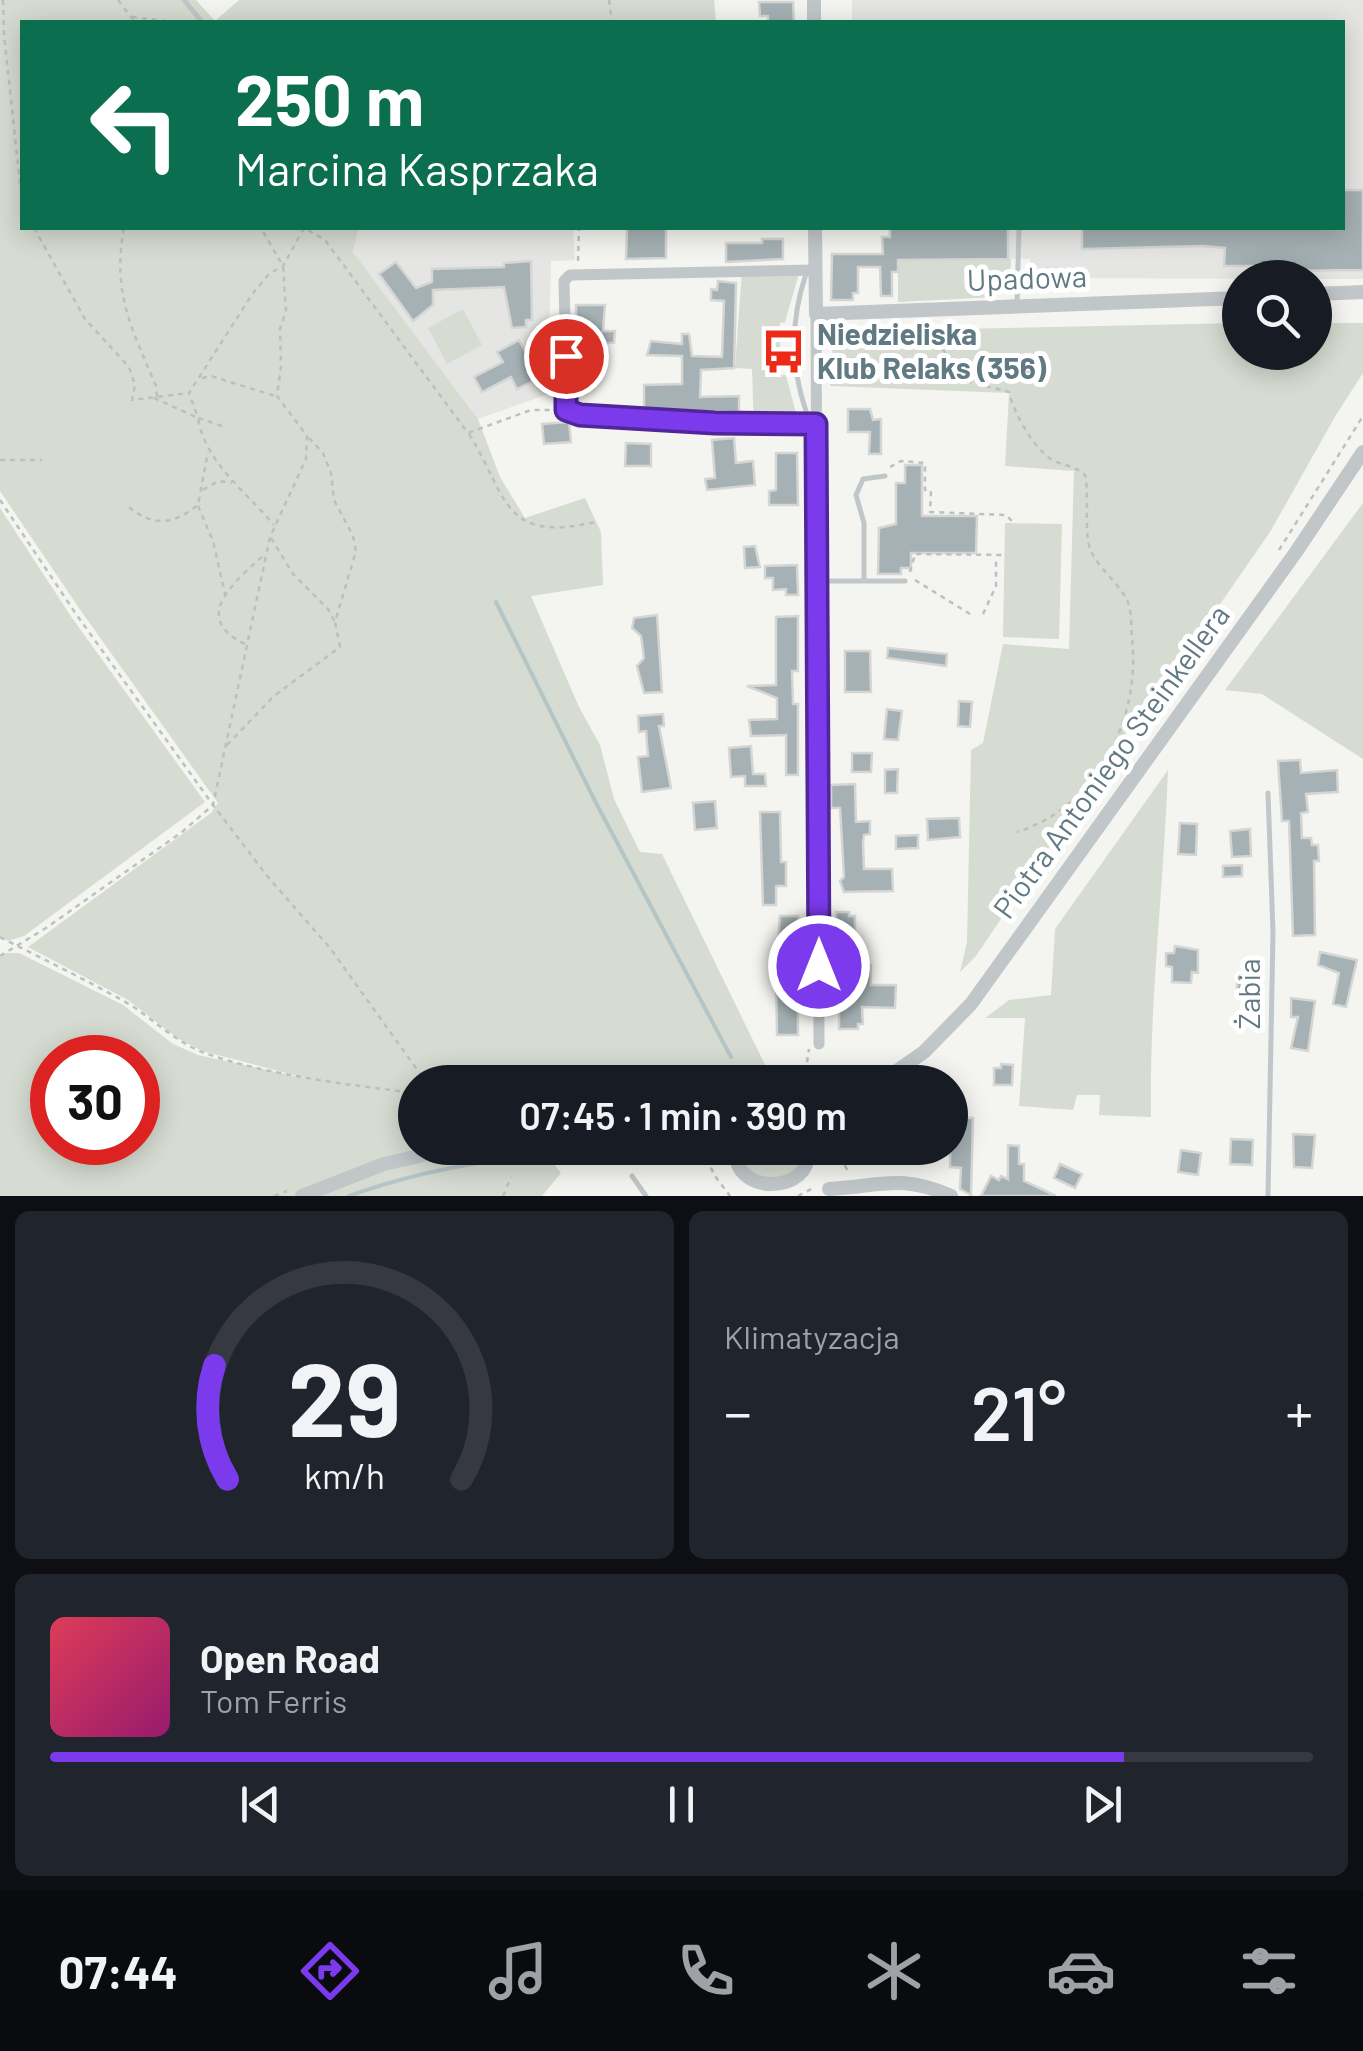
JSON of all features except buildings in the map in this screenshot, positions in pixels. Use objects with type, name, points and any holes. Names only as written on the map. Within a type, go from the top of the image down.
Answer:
[{"type":"street","points":[[815,230],[812,270],[816,314],[820,1044]]},
{"type":"street","points":[[812,270],[570,275],[564,281],[566,410],[592,418],[814,428]]},
{"type":"street","points":[[1332,293],[1363,292]]},
{"type":"street","name":"Upadowa","points":[[816,314],[1222,299]]},
{"type":"street","name":"Piotra Antoniego Steinkellera","points":[[900,1065],[924,1052],[971,1004],[1296,552],[1363,452]]},
{"type":"street","points":[[302,1196],[398,1162]]},
{"type":"street","points":[[738,1165],[760,1193],[790,1188],[802,1178],[806,1165]]},
{"type":"street","points":[[815,1165],[832,1193],[908,1181],[951,1196]]},
{"type":"lane","points":[[184,0],[200,20]]},
{"type":"lane","points":[[1017,308],[1019,230]]},
{"type":"lane","points":[[812,270],[796,312],[795,369],[814,428]]},
{"type":"lane","points":[[864,581],[864,524],[856,496],[863,479],[885,476]]},
{"type":"lane","points":[[816,581],[908,579]]},
{"type":"lane","name":"Żabia","points":[[1268,793],[1273,932],[1268,1196]]},
{"type":"lane","points":[[632,1176],[646,1196]]},
{"type":"path","points":[[3,0],[20,183]]},
{"type":"path","points":[[118,0],[134,20]]},
{"type":"path","points":[[35,230],[84,319],[129,367],[135,384],[132,400],[189,393],[253,293],[269,274],[282,266],[303,230]]},
{"type":"path","points":[[124,230],[118,261],[122,298],[156,386],[155,397]]},
{"type":"path","points":[[262,230],[282,266],[286,310],[280,330],[277,396]]},
{"type":"path","points":[[308,230],[326,240],[468,433],[507,506],[526,522],[547,528],[596,522]]},
{"type":"path","points":[[578,275],[579,230]]},
{"type":"path","points":[[926,310],[925,326],[966,381],[1009,392],[1014,413],[1050,460],[1077,468],[1085,475],[1090,549],[1128,602],[1134,683],[1126,718],[1110,752],[1089,784],[1065,809],[1018,832]]},
{"type":"path","points":[[200,378],[210,376],[277,396],[323,453],[331,473],[334,500],[354,536],[356,551],[336,622]]},
{"type":"path","points":[[189,393],[208,450],[275,526]]},
{"type":"path","points":[[155,397],[222,426]]},
{"type":"path","points":[[468,433],[531,410],[566,410]]},
{"type":"path","points":[[1277,552],[1363,416]]},
{"type":"path","points":[[0,956],[182,832],[213,805],[270,537],[306,459],[306,436]]},
{"type":"path","points":[[130,507],[144,519],[165,521],[180,518],[198,505],[208,450]]},
{"type":"path","points":[[0,460],[42,460]]},
{"type":"path","points":[[870,476],[901,461],[925,463],[925,490],[931,491],[930,512],[1006,515],[1014,523]]},
{"type":"path","points":[[202,491],[218,482],[234,484]]},
{"type":"path","points":[[0,500],[213,805],[268,877],[330,948],[414,1065]]},
{"type":"path","points":[[198,505],[213,540],[226,595]]},
{"type":"path","points":[[225,746],[274,696],[340,648],[336,622],[328,609],[293,574],[270,537]]},
{"type":"path","points":[[246,644],[226,635],[217,620],[218,608],[266,553]]},
{"type":"path","points":[[918,554],[1005,555]]},
{"type":"path","points":[[983,614],[996,586],[996,555]]},
{"type":"path","points":[[908,579],[970,614]]},
{"type":"path","points":[[0,938],[46,958],[124,1001],[176,1039],[202,1052],[344,1084],[398,1091]]},
{"type":"path","points":[[708,1165],[730,1196]]},
{"type":"path","points":[[844,1165],[857,1192]]},
{"type":"path","points":[[503,1196],[511,1177]]},
{"type":"shaded area","points":[[0,0],[196,0],[214,20],[20,20],[20,230],[358,230],[353,252],[478,419],[500,477],[525,518],[585,498],[601,532],[603,585],[531,596],[579,707],[600,745],[614,799],[640,852],[662,854],[765,1065],[398,1065],[398,1165],[555,1165],[561,1173],[542,1196],[0,1196],[0,957],[6,953],[19,953],[123,1005],[173,1044],[198,1055],[313,1080],[202,1051],[177,1038],[128,1000],[28,947],[211,813],[218,803],[0,491]]},
{"type":"shaded area","points":[[239,0],[714,0],[716,20],[216,20]]},
{"type":"shaded area","points":[[852,0],[1363,0],[1363,279],[1332,279],[1332,260],[1222,260],[1222,279],[1030,278],[1030,259],[920,259],[889,237],[890,230],[1345,230],[1345,20],[852,20]]},
{"type":"shaded area","points":[[358,230],[573,230],[575,260],[551,261],[549,340],[557,391],[478,419],[353,252]]},
{"type":"shaded area","points":[[1011,259],[1010,281],[996,297],[898,302],[898,260]]},
{"type":"shaded area","points":[[742,270],[800,270],[785,322],[780,323],[780,375],[786,375],[801,432],[754,429],[752,369],[735,368]]},
{"type":"shaded area","points":[[463,309],[482,345],[447,364],[428,328]]},
{"type":"shaded area","points":[[1222,323],[1222,370],[1332,370],[1332,323],[1363,323],[1363,373],[1270,532],[1164,685],[1151,696],[976,956],[960,972],[967,942],[971,750],[983,743],[1003,644],[1069,649],[1074,471],[1005,466],[1009,393],[830,386],[834,328]]},
{"type":"shaded area","points":[[1363,503],[1363,759],[1262,694],[1225,690]]},
{"type":"shaded area","points":[[0,508],[72,618],[205,802],[24,936],[8,941],[0,936]]},
{"type":"shaded area","points":[[1005,523],[1062,524],[1059,639],[1003,637]]},
{"type":"shaded area","points":[[1168,770],[1152,1031],[1151,1117],[1099,1115],[1100,1095],[1077,1095],[1073,1110],[1019,1106],[1025,1018],[985,1018],[1009,1000],[1051,995],[1055,929]]},
{"type":"shaded area","points":[[745,1165],[802,1165],[792,1180],[747,1175]]},
{"type":"waterway","points":[[496,602],[596,803],[731,1057]]},
{"type":"waterway","points":[[349,1196],[467,1165]]},
{"type":"place","name":"Niedzieliska Klub Relaks (356)","points":[[784,352]]},
{"type":"route","points":[[566,356],[566,410],[580,415],[816,424],[819,966]]}]
